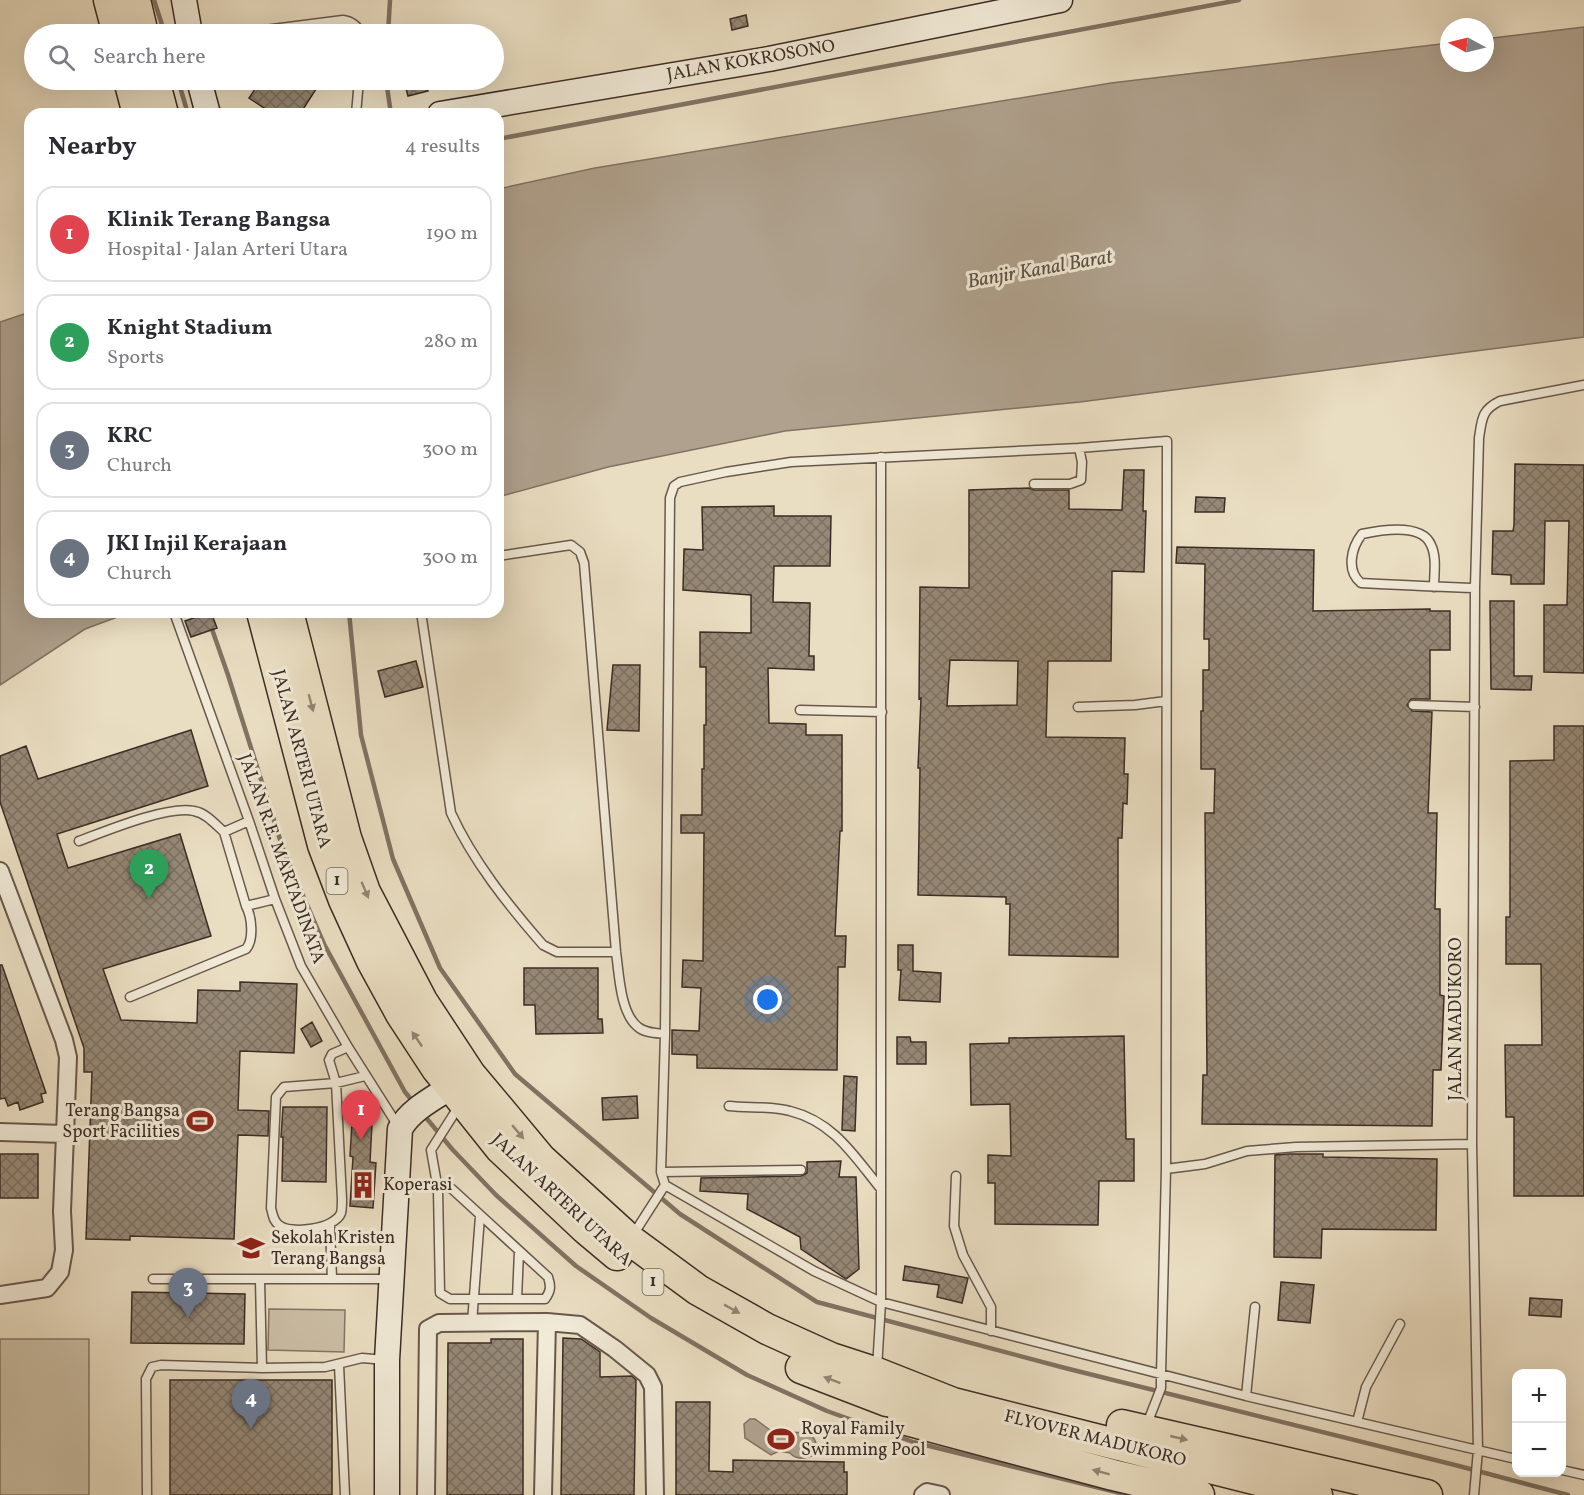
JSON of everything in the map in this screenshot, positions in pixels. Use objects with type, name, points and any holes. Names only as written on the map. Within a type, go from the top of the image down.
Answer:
[{"type":"highway","points":[[109,0],[115,24]]},
{"type":"highway","points":[[135,0],[141,24]]},
{"type":"highway","points":[[132,90],[136,108]]},
{"type":"highway","points":[[157,90],[161,108]]},
{"type":"highway","name":"JALAN ARTERI UTARA","points":[[265,618],[284,650],[365,892],[422,1001],[470,1074],[541,1159],[637,1230],[698,1290],[767,1329],[831,1358],[877,1363]]},
{"type":"highway","name":"JALAN ARTERI UTARA","points":[[287,618],[284,650],[323,845],[344,900],[372,961],[449,1096],[500,1148],[586,1228],[657,1285],[700,1314],[771,1354],[805,1370],[887,1401]]},
{"type":"highway","points":[[877,1363],[1147,1425],[1427,1495]]},
{"type":"highway","name":"FLYOVER MADUKORO","points":[[877,1363],[953,1403],[1317,1495]]},
{"type":"highway","points":[[887,1401],[903,1420],[1199,1495]]},
{"type":"highway","name":"FLYOVER MADUKORO","points":[[887,1401],[951,1412],[1284,1495]]},
{"type":"street","points":[[184,0],[188,24]]},
{"type":"street","name":"JALAN KOKROSONO","points":[[476,108],[769,59],[1009,5],[1060,0]]},
{"type":"street","points":[[202,90],[206,108]]},
{"type":"street","points":[[0,871],[67,1048],[62,1211],[64,1251],[60,1272],[47,1288],[0,1295]]},
{"type":"street","points":[[387,1495],[387,1360],[391,1279],[406,1121],[449,1096]]},
{"type":"street","points":[[0,1132],[64,1134]]},
{"type":"street","points":[[543,1495],[547,1322]]},
{"type":"street","points":[[426,1495],[428,1329],[439,1323],[547,1322],[580,1325],[647,1375],[654,1393],[655,1495]]},
{"type":"street","points":[[922,1495],[927,1492],[941,1495]]},
{"type":"lane","points":[[312,24],[343,20],[354,24]]},
{"type":"lane","points":[[357,108],[358,90]]},
{"type":"lane","name":"JALAN MADUKORO","points":[[1475,1492],[1478,1450],[1472,1144],[1475,588],[1479,438],[1488,407],[1500,401],[1584,385]]},
{"type":"lane","points":[[637,1230],[663,1188],[661,1172],[665,1034],[671,492],[674,486],[680,482],[726,472],[791,462],[1079,448],[1167,441],[1166,1169],[1161,1388],[1147,1425]]},
{"type":"lane","points":[[1034,484],[1070,484],[1081,480],[1082,462],[1079,448]]},
{"type":"lane","points":[[877,1363],[881,1314],[881,457]]},
{"type":"lane","points":[[1434,587],[1433,550],[1430,542],[1417,531],[1381,530],[1362,534],[1358,539],[1351,569],[1355,578],[1361,582],[1434,587],[1475,588]]},
{"type":"lane","points":[[504,555],[571,545],[580,552],[584,563],[616,952],[624,1004],[629,1017],[638,1028],[650,1033],[665,1034]]},
{"type":"lane","name":"JALAN R.E. MARTADINATA","points":[[176,618],[275,899],[301,966],[365,1076],[406,1121]]},
{"type":"lane","points":[[422,618],[451,813],[460,832],[482,867],[543,945],[557,952],[616,952]]},
{"type":"lane","points":[[1078,707],[1135,705],[1166,701]]},
{"type":"lane","points":[[1413,705],[1475,707]]},
{"type":"lane","points":[[800,710],[882,712]]},
{"type":"lane","points":[[80,841],[174,810],[194,811],[201,814],[224,832],[250,918],[250,944],[246,950],[130,997]]},
{"type":"lane","points":[[224,832],[249,821]]},
{"type":"lane","points":[[246,906],[275,899]]},
{"type":"lane","points":[[348,1047],[330,1057],[336,1083],[341,1213],[330,1225],[288,1230],[280,1226],[273,1218],[271,1208],[276,1097],[279,1091],[284,1087],[336,1083],[365,1076]]},
{"type":"lane","points":[[438,1190],[447,1187],[452,1189],[548,1276],[550,1292],[545,1299],[450,1299],[440,1293],[438,1190],[431,1150],[445,1126],[449,1096]]},
{"type":"lane","points":[[729,1106],[790,1110],[826,1126],[839,1137],[881,1189]]},
{"type":"lane","points":[[1166,1169],[1205,1164],[1247,1151],[1296,1147],[1472,1144]]},
{"type":"lane","points":[[661,1172],[801,1170]]},
{"type":"lane","points":[[956,1176],[954,1226],[963,1255],[991,1307],[991,1331]]},
{"type":"lane","points":[[663,1188],[814,1271],[881,1302],[1161,1375],[1512,1459]]},
{"type":"lane","points":[[472,1323],[480,1216]]},
{"type":"lane","points":[[330,1225],[332,1280]]},
{"type":"lane","points":[[517,1299],[519,1251]]},
{"type":"lane","points":[[153,1279],[391,1279]]},
{"type":"lane","points":[[260,1280],[262,1368]]},
{"type":"lane","points":[[1246,1396],[1255,1307]]},
{"type":"lane","points":[[1357,1422],[1366,1387],[1400,1324]]},
{"type":"lane","points":[[147,1495],[146,1379],[152,1367],[160,1365],[325,1367],[362,1358],[387,1360]]},
{"type":"lane","points":[[339,1365],[345,1495]]},
{"type":"lane","points":[[1566,1471],[1584,1475]]},
{"type":"shaded area","points":[[269,1309],[345,1310],[344,1352],[268,1350]]},
{"type":"shaded area","points":[[0,1339],[89,1339],[89,1495],[0,1495]]},
{"type":"water","name":"Banjir Kanal Barat","points":[[1584,27],[1584,337],[1080,402],[785,431],[608,467],[504,495],[504,188],[595,168],[1111,83],[1440,44],[1440,72],[1494,72],[1494,38]]},
{"type":"water","points":[[24,314],[24,618],[115,618],[85,629],[0,685],[0,322]]},
{"type":"water","name":"Royal Family Swimming Pool","points":[[750,1419],[755,1419],[774,1433],[797,1432],[810,1435],[816,1445],[815,1455],[799,1458],[779,1451],[771,1455],[745,1438],[744,1424]]},
{"type":"building","points":[[746,15],[748,26],[732,30],[730,19]]},
{"type":"building","points":[[254,90],[315,90],[304,108],[264,108],[249,98]]},
{"type":"building","points":[[406,90],[428,90],[428,91],[408,96]]},
{"type":"building","points":[[1515,464],[1584,465],[1584,673],[1544,672],[1544,605],[1567,605],[1569,521],[1545,521],[1544,584],[1511,584],[1511,575],[1492,574],[1493,531],[1513,531]]},
{"type":"building","points":[[1124,470],[1144,470],[1143,511],[1146,511],[1144,572],[1112,571],[1111,661],[1048,661],[1046,737],[1125,738],[1124,774],[1128,774],[1127,804],[1123,803],[1122,838],[1118,838],[1118,957],[1009,955],[1010,904],[1006,904],[1006,897],[918,895],[920,587],[969,588],[969,490],[1029,488],[1069,490],[1069,509],[1122,510]],"holes":[[[950,660],[1018,661],[1017,705],[947,706]]]},
{"type":"building","points":[[1196,497],[1225,498],[1224,512],[1195,512]]},
{"type":"building","points":[[774,506],[774,516],[831,516],[830,566],[774,566],[773,602],[810,603],[809,656],[814,656],[814,670],[768,668],[769,723],[806,724],[806,735],[842,735],[842,831],[840,831],[835,936],[846,936],[845,967],[838,967],[837,1070],[697,1068],[697,1055],[672,1054],[672,1030],[699,1031],[701,988],[682,987],[683,960],[703,961],[704,833],[681,833],[681,815],[702,815],[706,667],[700,667],[700,632],[751,633],[751,595],[683,590],[684,549],[703,550],[702,507]]},
{"type":"building","points":[[1177,547],[1314,550],[1313,611],[1430,609],[1430,611],[1450,611],[1450,650],[1430,650],[1430,699],[1411,699],[1407,705],[1412,711],[1432,712],[1428,813],[1437,813],[1435,909],[1440,909],[1440,995],[1444,996],[1441,1070],[1433,1070],[1432,1126],[1202,1124],[1203,1075],[1207,1075],[1205,813],[1214,813],[1215,769],[1201,769],[1203,670],[1209,670],[1209,639],[1204,639],[1205,564],[1176,563]]},
{"type":"building","points":[[1490,601],[1514,601],[1514,676],[1532,676],[1531,690],[1491,689]]},
{"type":"building","points":[[194,618],[213,618],[217,628],[191,637],[185,621]]},
{"type":"building","points":[[416,661],[423,687],[385,697],[378,671]]},
{"type":"building","points":[[613,665],[640,665],[639,731],[607,730]]},
{"type":"building","points":[[1554,726],[1584,726],[1584,1196],[1514,1196],[1514,1117],[1506,1117],[1505,1045],[1542,1045],[1541,964],[1506,964],[1506,917],[1510,917],[1510,761],[1554,760]]},
{"type":"building","points":[[191,730],[208,786],[57,834],[61,847],[68,868],[180,834],[211,936],[103,969],[121,1020],[197,1023],[198,990],[240,991],[240,982],[297,984],[294,1053],[240,1051],[238,1110],[269,1111],[268,1136],[238,1135],[234,1239],[130,1236],[130,1240],[86,1239],[92,1072],[84,1072],[84,1048],[0,802],[0,756],[26,746],[38,779]]},
{"type":"building","points":[[898,945],[913,945],[913,971],[941,973],[940,1002],[899,1000],[901,970],[898,970]]},
{"type":"building","points":[[0,965],[2,965],[46,1093],[41,1094],[43,1102],[20,1110],[18,1102],[8,1106],[5,1098],[0,1099]]},
{"type":"building","points":[[524,968],[598,968],[598,1019],[602,1019],[603,1033],[536,1034],[535,1005],[524,1005]]},
{"type":"building","points":[[312,1022],[322,1041],[311,1047],[301,1029]]},
{"type":"building","points":[[1124,1036],[1126,1139],[1134,1139],[1134,1181],[1099,1181],[1098,1225],[995,1224],[995,1183],[988,1183],[988,1155],[1011,1156],[1010,1104],[971,1105],[970,1044],[1009,1043],[1009,1038]]},
{"type":"building","points":[[897,1037],[910,1037],[911,1042],[926,1042],[926,1064],[897,1064]]},
{"type":"building","points":[[844,1076],[857,1077],[855,1131],[842,1130]]},
{"type":"building","points":[[637,1096],[638,1118],[603,1120],[602,1098]]},
{"type":"building","points":[[283,1107],[327,1107],[326,1182],[282,1181]]},
{"type":"building","points":[[352,1122],[372,1124],[370,1162],[376,1163],[373,1208],[350,1206],[353,1157],[350,1156]]},
{"type":"building","points":[[0,1154],[38,1154],[38,1198],[0,1198]]},
{"type":"building","points":[[1323,1154],[1323,1157],[1437,1159],[1436,1230],[1322,1229],[1321,1258],[1274,1257],[1275,1155]]},
{"type":"building","points":[[841,1161],[839,1177],[856,1177],[859,1269],[846,1279],[801,1249],[800,1237],[747,1209],[748,1194],[700,1191],[701,1178],[801,1176],[807,1173],[807,1162]]},
{"type":"building","points":[[905,1266],[968,1278],[962,1303],[937,1297],[939,1285],[903,1280]]},
{"type":"building","points":[[1281,1282],[1314,1285],[1310,1323],[1278,1320]]},
{"type":"building","points":[[132,1292],[245,1294],[244,1344],[131,1343]]},
{"type":"building","points":[[1530,1298],[1562,1300],[1561,1317],[1529,1315]]},
{"type":"building","points":[[563,1338],[581,1339],[600,1352],[600,1377],[632,1376],[636,1380],[634,1495],[561,1495]]},
{"type":"building","points":[[491,1339],[523,1339],[523,1495],[447,1495],[448,1343],[491,1343]]},
{"type":"building","points":[[170,1380],[332,1380],[332,1495],[170,1495]]},
{"type":"building","points":[[676,1402],[710,1402],[709,1471],[733,1472],[733,1460],[844,1462],[844,1472],[847,1472],[847,1495],[676,1495]]},
{"type":"waterway","points":[[154,0],[162,24]]},
{"type":"waterway","points":[[389,24],[390,0]]},
{"type":"waterway","points":[[504,138],[1239,0]]},
{"type":"waterway","points":[[181,90],[186,108]]},
{"type":"waterway","points":[[387,90],[390,108]]},
{"type":"waterway","points":[[208,618],[284,852],[324,944],[405,1092],[414,1103]]},
{"type":"waterway","points":[[350,618],[361,735],[393,859],[440,968],[515,1074],[680,1214],[817,1302],[1065,1368],[1568,1495]]},
{"type":"waterway","points":[[423,1114],[452,1149],[496,1195],[576,1266],[651,1318],[747,1375],[827,1411],[913,1442],[1128,1495]]},
{"type":"place","name":"Knight Stadium","points":[[149,899]]},
{"type":"place","name":"Terang Bangsa Sport Facilities","points":[[200,1121]]},
{"type":"place","name":"Klinik Terang Bangsa","points":[[361,1140]]},
{"type":"place","name":"Koperasi","points":[[363,1185]]},
{"type":"place","name":"Sekolah Kristen Terang Bangsa","points":[[251,1248]]},
{"type":"place","name":"KRC","points":[[188,1318]]},
{"type":"place","name":"JKI Injil Kerajaan","points":[[251,1429]]},
{"type":"place","name":"Royal Family Swimming Pool","points":[[781,1439]]}]
